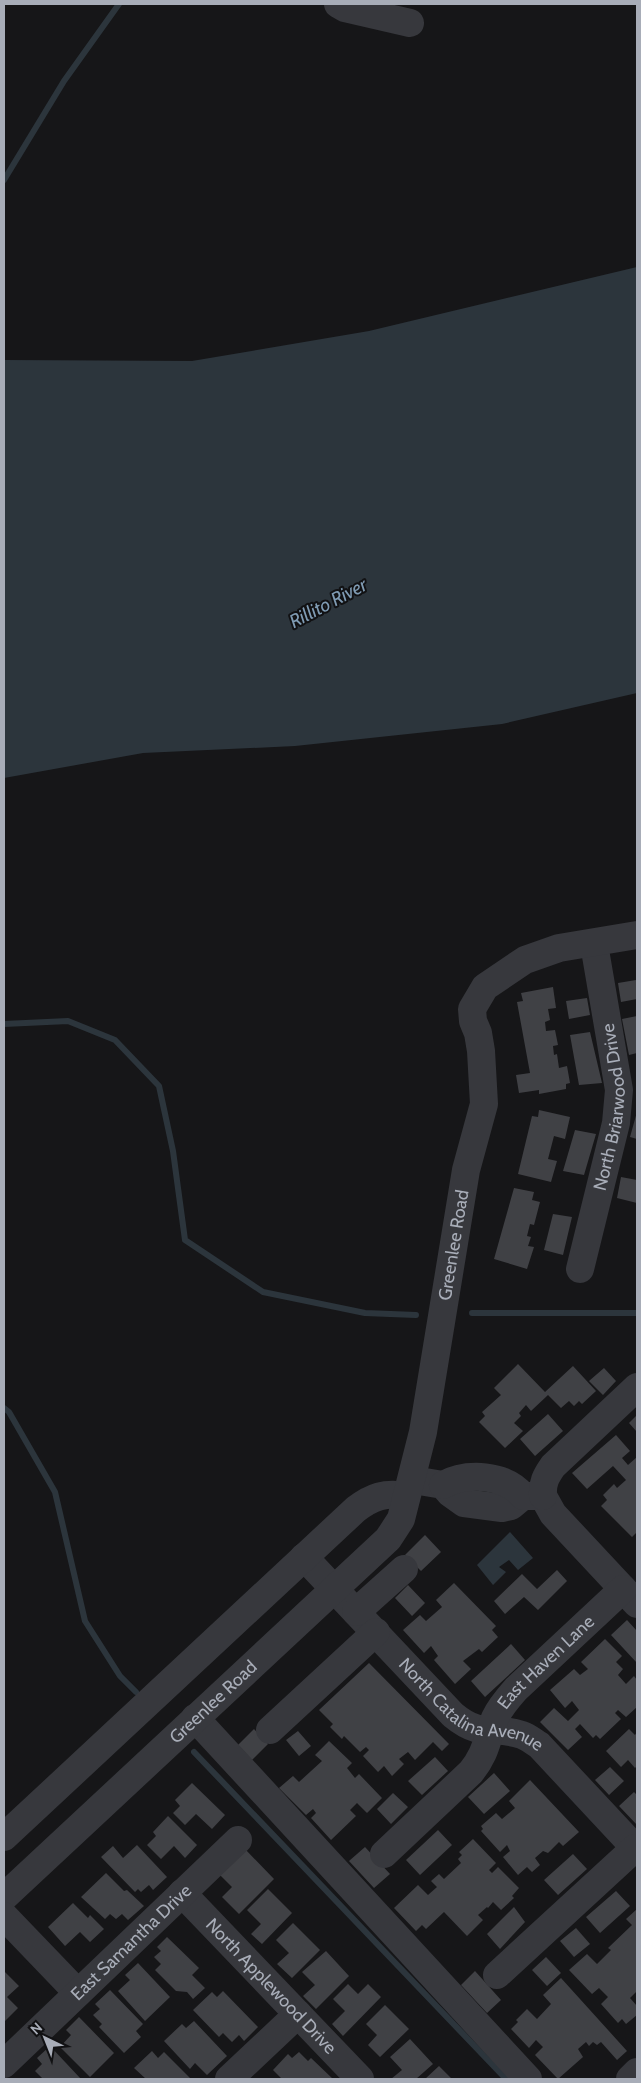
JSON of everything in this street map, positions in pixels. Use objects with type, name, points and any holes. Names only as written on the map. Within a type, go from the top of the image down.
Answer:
[{"type":"street","points":[[338,4],[345,8],[401,15]]},
{"type":"street","points":[[594,944],[637,935]]},
{"type":"street","name":"Greenlee Road","points":[[4,1896],[396,1530],[405,1508],[423,1432],[466,1170],[484,1104],[481,1050],[478,1034],[472,1021],[472,1008],[485,987],[524,960],[559,948],[594,944]]},
{"type":"street","name":"North Briarwood Drive","points":[[580,1269],[619,1106],[619,1090],[594,944]]},
{"type":"street","points":[[4,1837],[367,1501],[380,1495],[393,1493],[409,1487],[443,1485],[450,1493],[464,1503],[502,1508],[511,1506],[533,1496],[553,1466],[637,1387]]},
{"type":"street","points":[[533,1496],[553,1514],[630,1597]]},
{"type":"street","name":"North Catalina Avenue","points":[[304,1558],[453,1715],[464,1724],[476,1730],[523,1735],[539,1745],[636,1849]]},
{"type":"street","points":[[356,1612],[404,1569]]},
{"type":"street","name":"East Haven Lane","points":[[384,1854],[471,1772],[481,1760],[495,1718],[504,1702],[516,1689],[630,1597]]},
{"type":"street","points":[[270,1730],[376,1632]]},
{"type":"street","points":[[195,1718],[528,2079]]},
{"type":"street","name":"East Samantha Drive","points":[[4,2064],[238,1840]]},
{"type":"street","points":[[496,1975],[636,1849]]},
{"type":"street","name":"North Applewood Drive","points":[[182,1893],[360,2079]]},
{"type":"street","points":[[4,1916],[78,1993]]},
{"type":"street","points":[[230,2079],[298,2014]]},
{"type":"street","points":[[630,2079],[637,2072]]},
{"type":"water","name":"Rillito River","points":[[637,267],[637,693],[502,724],[295,746],[143,753],[4,778],[4,360],[192,361],[369,331]]},
{"type":"water","points":[[510,1532],[533,1558],[518,1570],[509,1560],[499,1567],[506,1572],[493,1585],[477,1565]]},
{"type":"building","points":[[636,980],[637,999],[621,1002],[618,983]]},
{"type":"building","points":[[553,987],[556,1008],[548,1009],[550,1020],[545,1022],[546,1031],[555,1030],[558,1045],[553,1046],[554,1055],[557,1054],[559,1068],[567,1066],[570,1083],[566,1084],[566,1089],[539,1094],[539,1090],[519,1093],[516,1075],[530,1073],[517,1002],[523,1001],[521,993]]},
{"type":"building","points":[[587,998],[590,1015],[569,1019],[566,1001]]},
{"type":"building","points":[[637,1016],[637,1053],[629,1055],[622,1019]]},
{"type":"building","points":[[590,1032],[602,1083],[579,1085],[570,1035]]},
{"type":"building","points":[[539,1110],[570,1117],[565,1139],[554,1136],[548,1159],[557,1161],[551,1182],[518,1174],[532,1116],[538,1117]]},
{"type":"building","points":[[637,1112],[637,1139],[630,1137]]},
{"type":"building","points":[[575,1130],[596,1134],[584,1175],[563,1171]]},
{"type":"building","points":[[621,1177],[637,1180],[637,1203],[617,1198]]},
{"type":"building","points":[[514,1188],[534,1192],[532,1200],[540,1202],[534,1225],[530,1224],[527,1236],[531,1237],[528,1246],[534,1247],[527,1269],[494,1259]]},
{"type":"building","points":[[553,1214],[572,1217],[563,1255],[544,1250]]},
{"type":"building","points":[[518,1364],[545,1392],[573,1366],[596,1391],[582,1404],[579,1401],[574,1406],[569,1401],[561,1408],[548,1395],[531,1411],[526,1405],[519,1413],[521,1416],[514,1423],[523,1431],[505,1448],[479,1422],[485,1416],[482,1412],[501,1395],[494,1388]]},
{"type":"building","points":[[604,1368],[616,1381],[603,1395],[589,1381]]},
{"type":"building","points":[[548,1414],[563,1431],[535,1456],[520,1439]]},
{"type":"building","points":[[637,1415],[637,1432],[629,1423]]},
{"type":"building","points":[[616,1435],[630,1451],[622,1458],[628,1465],[637,1457],[637,1532],[632,1537],[601,1506],[607,1500],[603,1495],[614,1484],[617,1488],[626,1480],[613,1466],[587,1489],[572,1473]]},
{"type":"building","points":[[425,1535],[441,1552],[421,1571],[405,1555]]},
{"type":"building","points":[[557,1570],[567,1581],[538,1610],[524,1597],[505,1614],[494,1601],[522,1574],[537,1589]]},
{"type":"building","points":[[454,1583],[496,1626],[492,1630],[498,1637],[482,1652],[479,1649],[463,1661],[471,1669],[455,1684],[434,1660],[438,1656],[431,1646],[424,1653],[403,1630],[420,1615],[426,1621],[442,1607],[436,1600]]},
{"type":"building","points":[[408,1585],[425,1603],[412,1616],[395,1598]]},
{"type":"building","points":[[627,1620],[637,1631],[637,1663],[611,1635]]},
{"type":"building","points":[[605,1639],[622,1656],[616,1662],[623,1669],[618,1675],[626,1684],[634,1676],[637,1680],[637,1707],[626,1717],[618,1710],[615,1713],[621,1719],[600,1739],[596,1735],[593,1738],[580,1724],[575,1729],[582,1737],[568,1750],[540,1722],[554,1708],[568,1721],[579,1710],[572,1701],[565,1708],[550,1690],[574,1669],[580,1675],[588,1669],[581,1662]]},
{"type":"building","points":[[511,1644],[525,1660],[485,1697],[471,1681]]},
{"type":"building","points":[[369,1663],[449,1744],[442,1751],[433,1742],[415,1760],[408,1752],[399,1759],[404,1764],[392,1776],[384,1766],[378,1772],[363,1756],[369,1750],[366,1747],[360,1752],[344,1736],[342,1739],[330,1727],[333,1724],[319,1710]]},
{"type":"building","points":[[254,1729],[268,1744],[252,1760],[238,1745]]},
{"type":"building","points":[[629,1729],[635,1735],[637,1732],[637,1766],[635,1768],[628,1760],[621,1767],[606,1751]]},
{"type":"building","points":[[298,1731],[311,1746],[299,1756],[286,1740]]},
{"type":"building","points":[[329,1741],[352,1763],[347,1768],[355,1778],[359,1774],[382,1798],[367,1813],[357,1803],[350,1810],[356,1816],[331,1840],[311,1818],[316,1813],[313,1809],[306,1815],[279,1788],[293,1776],[299,1782],[322,1761],[315,1755]]},
{"type":"building","points":[[435,1757],[448,1771],[422,1795],[408,1781]]},
{"type":"building","points":[[610,1767],[624,1781],[609,1795],[595,1780]]},
{"type":"building","points":[[494,1773],[510,1791],[484,1814],[468,1797]]},
{"type":"building","points":[[530,1780],[579,1832],[563,1846],[559,1842],[548,1853],[543,1851],[535,1858],[540,1865],[532,1872],[527,1867],[518,1875],[503,1857],[510,1851],[507,1845],[500,1852],[481,1831],[483,1829],[481,1826],[496,1813],[502,1819],[515,1808],[509,1801]]},
{"type":"building","points":[[192,1783],[225,1815],[212,1829],[196,1814],[185,1825],[173,1813],[180,1806],[175,1800]]},
{"type":"building","points":[[634,1792],[637,1795],[637,1825],[619,1806]]},
{"type":"building","points":[[393,1793],[408,1807],[391,1824],[377,1809]]},
{"type":"building","points":[[168,1816],[197,1845],[185,1858],[174,1846],[161,1859],[147,1845],[156,1836],[153,1832]]},
{"type":"building","points":[[438,1830],[452,1845],[420,1875],[406,1860]]},
{"type":"building","points":[[473,1839],[496,1863],[489,1870],[492,1873],[498,1867],[519,1888],[512,1896],[514,1898],[501,1910],[493,1902],[478,1915],[483,1920],[467,1936],[444,1912],[426,1929],[422,1925],[416,1931],[394,1908],[418,1885],[428,1895],[437,1887],[431,1881],[439,1874],[444,1879],[461,1863],[458,1859],[462,1855],[459,1852]]},
{"type":"building","points":[[137,1845],[167,1877],[153,1890],[149,1885],[141,1892],[138,1889],[135,1892],[101,1857],[113,1846],[123,1858]]},
{"type":"building","points":[[365,1847],[390,1874],[374,1888],[349,1861]]},
{"type":"building","points":[[245,1849],[274,1879],[239,1914],[222,1897],[232,1887],[219,1874]]},
{"type":"building","points":[[573,1854],[587,1869],[558,1895],[544,1880]]},
{"type":"building","points":[[106,1873],[124,1891],[127,1890],[144,1906],[128,1920],[122,1914],[116,1919],[110,1914],[105,1919],[81,1897]]},
{"type":"building","points":[[268,1889],[292,1913],[262,1944],[251,1934],[261,1924],[247,1910]]},
{"type":"building","points":[[616,1891],[630,1906],[600,1933],[586,1917]]},
{"type":"building","points":[[73,1903],[88,1918],[90,1915],[104,1929],[90,1942],[80,1932],[65,1946],[48,1927]]},
{"type":"building","points":[[514,1907],[525,1922],[500,1949],[487,1934]]},
{"type":"building","points":[[637,1909],[637,1991],[630,1998],[637,2006],[637,2015],[626,2024],[622,2019],[618,2023],[601,2004],[608,1997],[599,1988],[592,1994],[569,1970],[587,1954],[597,1964],[611,1950],[608,1948],[632,1925],[626,1919]]},
{"type":"building","points":[[293,1923],[320,1950],[292,1978],[277,1964],[289,1953],[276,1940]]},
{"type":"building","points":[[576,1928],[590,1944],[574,1957],[560,1941]]},
{"type":"building","points":[[167,1937],[199,1968],[192,1975],[205,1988],[193,1999],[187,1992],[176,1991],[155,1970],[161,1964],[154,1957],[161,1951],[157,1947]]},
{"type":"building","points":[[326,1951],[349,1976],[316,2009],[303,1996],[315,1985],[302,1972]]},
{"type":"building","points":[[546,1957],[561,1973],[547,1986],[532,1970]]},
{"type":"building","points":[[138,1963],[170,1997],[145,2021],[118,1991],[130,1980],[125,1975]]},
{"type":"building","points":[[4,1971],[19,1986],[7,1997],[18,2008],[4,2022]]},
{"type":"building","points":[[475,1971],[501,2000],[487,2013],[461,1985]]},
{"type":"building","points":[[561,1978],[627,2051],[617,2060],[601,2042],[597,2045],[593,2042],[589,2046],[586,2042],[578,2049],[583,2057],[558,2079],[535,2055],[543,2047],[536,2040],[529,2048],[511,2029],[518,2022],[516,2020],[527,2009],[537,2019],[551,2004],[543,1995]]},
{"type":"building","points":[[348,1984],[358,1994],[368,1984],[381,1997],[343,2036],[332,2024],[345,2011],[333,1999]]},
{"type":"building","points":[[110,1990],[143,2024],[136,2031],[141,2037],[124,2053],[99,2027],[102,2024],[93,2015],[100,2009],[95,2004]]},
{"type":"building","points":[[223,1991],[258,2027],[244,2041],[239,2035],[232,2042],[223,2033],[219,2037],[193,2010],[212,1992],[217,1997]]},
{"type":"building","points":[[385,2005],[409,2029],[380,2057],[368,2045],[377,2035],[366,2024]]},
{"type":"building","points":[[79,2017],[114,2053],[90,2077],[60,2047],[71,2035],[66,2030]]},
{"type":"building","points":[[194,2021],[227,2056],[207,2075],[195,2063],[190,2069],[164,2041],[182,2024],[186,2028]]},
{"type":"building","points":[[410,2039],[433,2064],[416,2079],[391,2079],[402,2070],[390,2057]]},
{"type":"building","points":[[50,2046],[81,2079],[43,2079],[35,2071],[42,2064],[37,2058]]},
{"type":"building","points":[[152,2051],[158,2058],[164,2052],[191,2079],[146,2079],[134,2068]]},
{"type":"building","points":[[299,2052],[308,2061],[311,2058],[333,2079],[282,2079],[273,2070],[288,2054],[292,2058]]},
{"type":"building","points":[[439,2066],[452,2079],[425,2079]]},
{"type":"waterway","points":[[4,180],[64,81],[119,4]]},
{"type":"waterway","points":[[4,1024],[68,1021],[115,1040],[159,1086],[173,1151],[185,1240],[263,1292],[365,1313],[416,1315]]},
{"type":"waterway","points":[[472,1313],[637,1313]]},
{"type":"waterway","points":[[4,1408],[9,1412],[55,1492],[85,1621],[120,1676],[136,1692]]},
{"type":"waterway","points":[[194,1752],[506,2079]]}]
